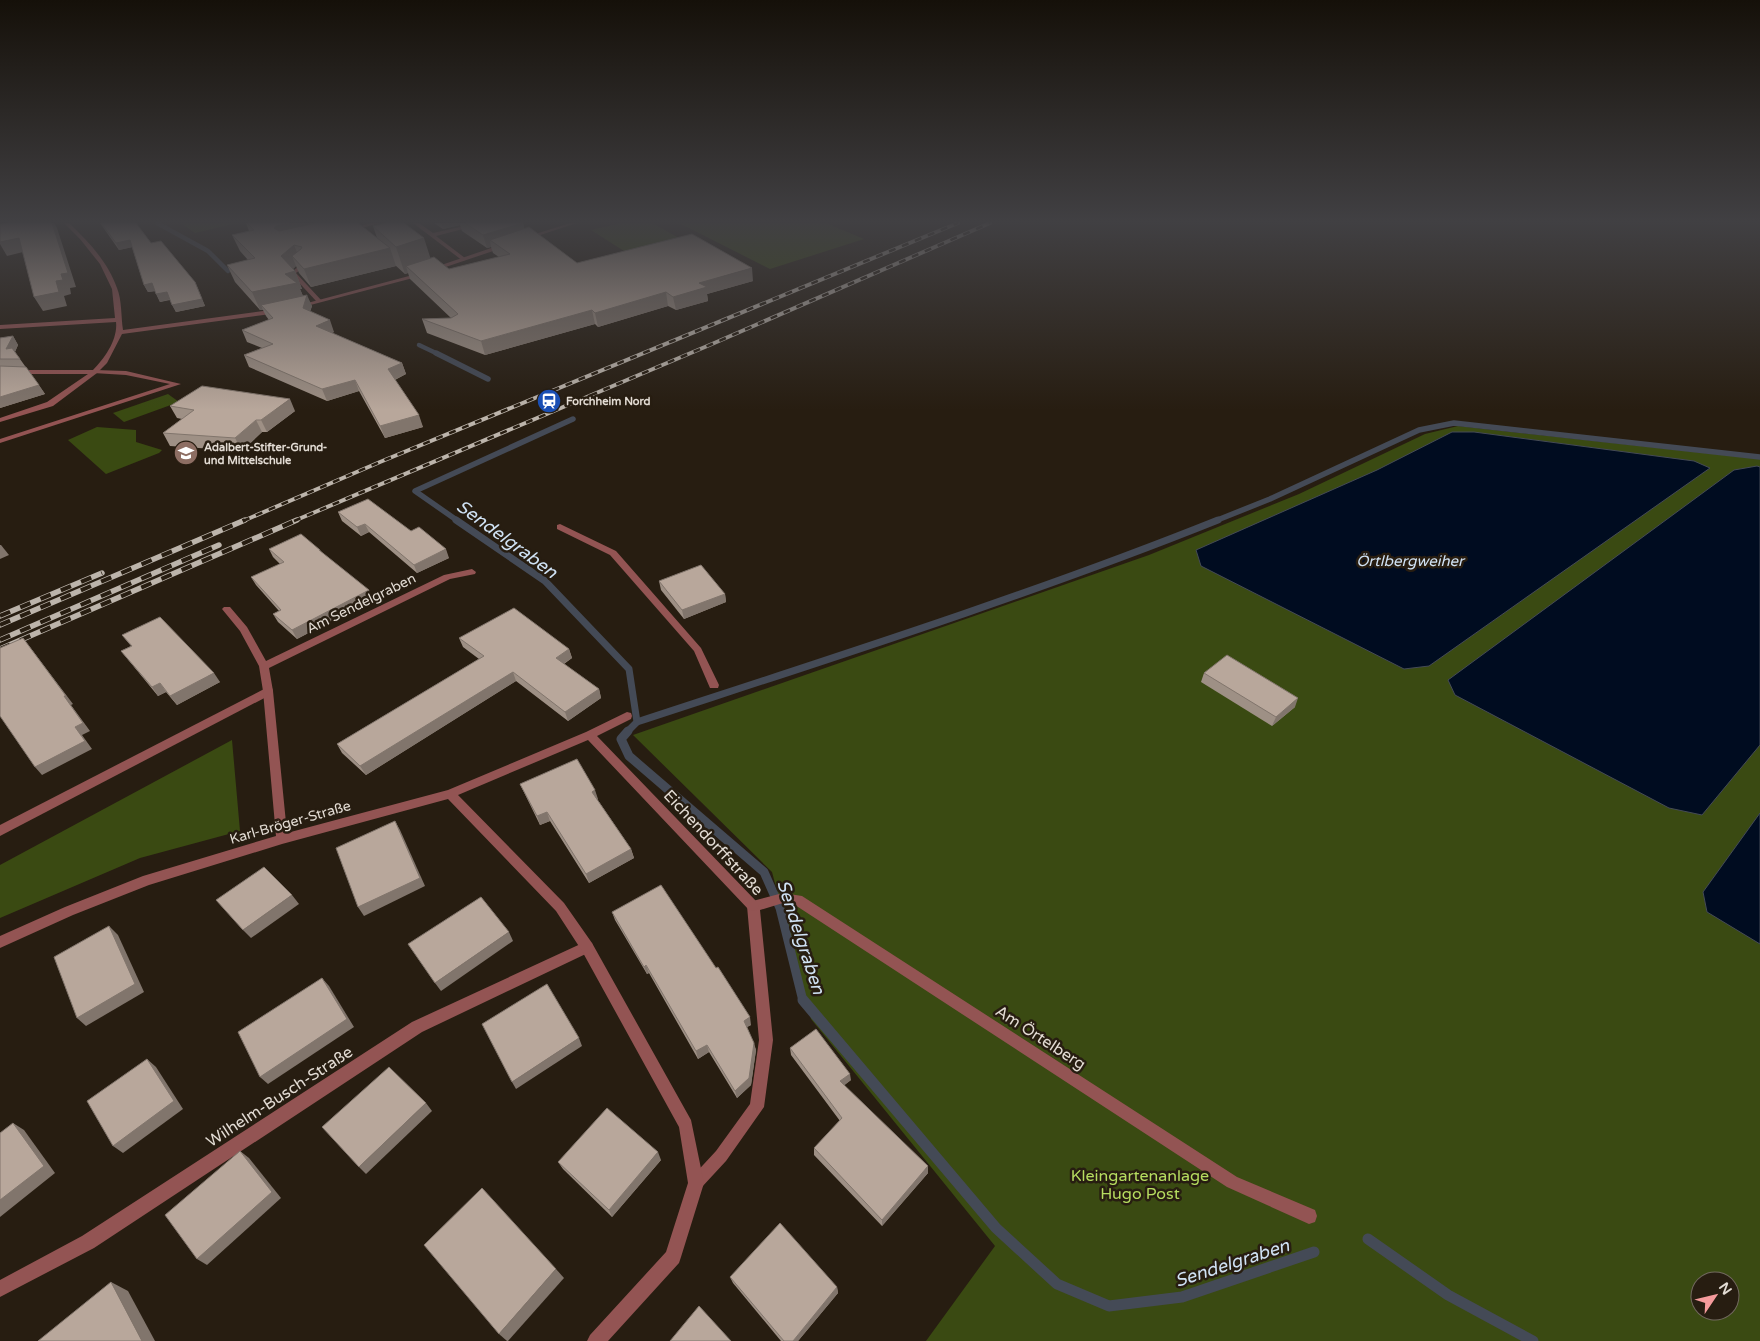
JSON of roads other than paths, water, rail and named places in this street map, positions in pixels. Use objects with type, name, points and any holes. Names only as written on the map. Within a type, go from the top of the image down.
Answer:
[{"type":"street","points":[[0,420],[50,404],[104,364],[120,332],[113,286]]},
{"type":"street","points":[[304,286],[318,301]]},
{"type":"street","points":[[120,332],[246,316],[380,286]]},
{"type":"street","points":[[0,327],[119,320]]},
{"type":"street","points":[[0,372],[126,373],[178,384],[0,441]]},
{"type":"street","points":[[560,527],[613,553],[698,650],[714,685]]},
{"type":"street","name":"Am Sendelgraben","points":[[264,666],[447,577],[472,572]]},
{"type":"street","points":[[227,609],[244,629],[264,666],[282,839]]},
{"type":"street","points":[[0,831],[268,691]]},
{"type":"street","name":"Karl-Bröger-Straße","points":[[0,942],[69,910],[146,880],[282,839],[450,794],[590,735],[628,716]]},
{"type":"street","name":"Eichendorffstraße","points":[[590,735],[753,906],[766,1040],[757,1107],[721,1156],[696,1183],[673,1257],[596,1341]]},
{"type":"street","name":"Eichendorffstraße","points":[[450,794],[560,908],[587,947],[686,1125],[696,1183]]},
{"type":"street","name":"Am Örtelberg","points":[[753,906],[782,898],[798,900],[1232,1182],[1309,1216]]},
{"type":"street","name":"Wilhelm-Busch-Straße","points":[[0,1289],[88,1242],[417,1027],[587,947]]},
{"type":"water","name":"Örtlbergweiher","points":[[1452,432],[1474,432],[1694,461],[1710,468],[1429,666],[1404,669],[1201,566],[1196,550],[1377,470]]},
{"type":"water","points":[[1760,467],[1760,745],[1702,815],[1669,808],[1455,695],[1448,680],[1734,470]]},
{"type":"water","points":[[1760,813],[1760,944],[1707,912],[1703,892]]},
{"type":"waterway","name":"Sendelgraben","points":[[419,345],[438,354]]},
{"type":"waterway","name":"Sendelgraben","points":[[438,354],[488,379]]},
{"type":"waterway","name":"Sendelgraben","points":[[458,521],[415,491],[573,419]]},
{"type":"waterway","points":[[1215,521],[1270,499],[1419,430],[1454,423],[1760,457]]},
{"type":"waterway","name":"Sendelgraben","points":[[456,520],[545,581],[629,669],[637,722]]},
{"type":"waterway","points":[[637,722],[856,650],[1074,575],[1218,520]]},
{"type":"waterway","name":"Sendelgraben","points":[[628,731],[637,722]]},
{"type":"waterway","name":"Sendelgraben","points":[[628,731],[621,739],[629,756],[764,872],[780,908],[803,1001]]},
{"type":"waterway","name":"Sendelgraben","points":[[803,1000],[996,1228],[1057,1284],[1109,1306],[1182,1297],[1314,1252]]},
{"type":"waterway","name":"Sendelgraben","points":[[1368,1239],[1448,1295],[1533,1341]]},
{"type":"railway","points":[[243,521],[380,462],[807,286]]},
{"type":"railway","points":[[294,521],[846,286]]},
{"type":"railway","points":[[0,625],[245,520]]},
{"type":"railway","points":[[0,649],[297,520]]},
{"type":"railway","points":[[0,640],[219,545]]},
{"type":"railway","points":[[0,616],[102,573]]},
{"type":"place","name":"Forchheim Nord","points":[[549,401]]},
{"type":"place","name":"Adalbert-Stifter-Grund- und Mittelschule","points":[[186,453]]},
{"type":"park label","name":"Kleingartenanlage Hugo Post","points":[[1140,1184]]}]
